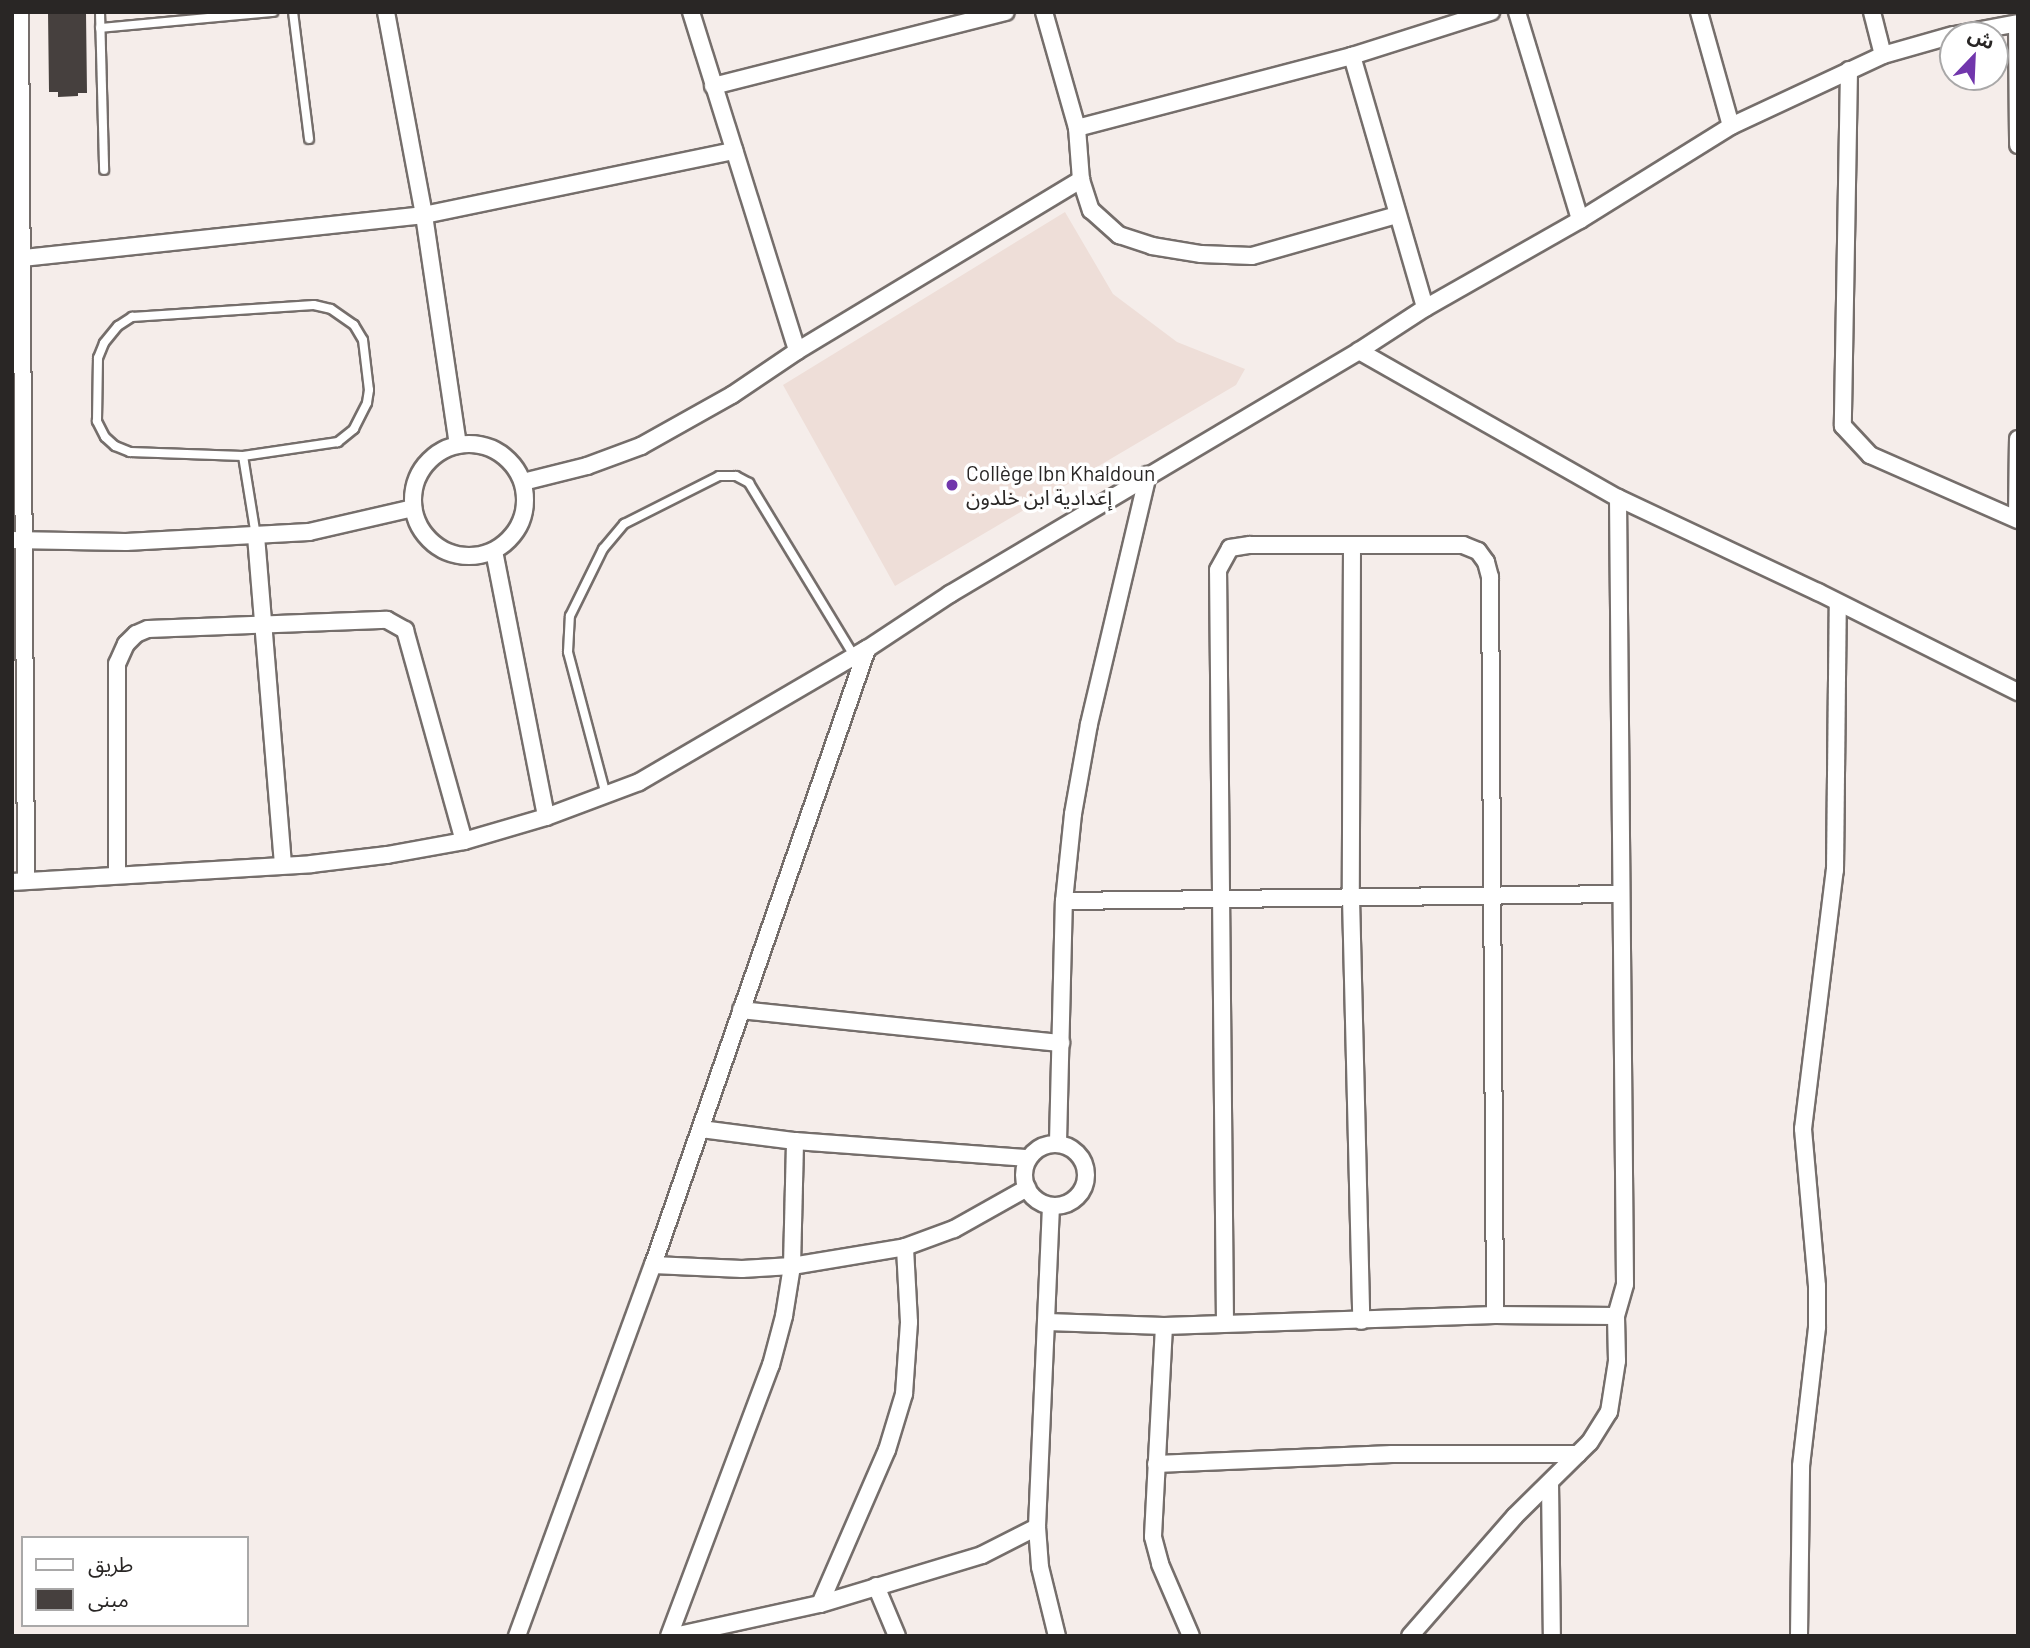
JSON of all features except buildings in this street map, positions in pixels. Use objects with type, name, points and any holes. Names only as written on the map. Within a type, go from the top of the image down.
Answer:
[{"type":"street","points":[[20,12],[23,258],[19,540],[19,882],[283,865],[387,855],[464,841],[546,817],[639,782],[861,653],[950,594],[1359,351],[1426,308],[1580,220],[1731,127],[1883,55],[1939,39]]},
{"type":"street","points":[[386,12],[424,215],[458,444]]},
{"type":"street","points":[[691,12],[797,351]]},
{"type":"street","points":[[713,86],[1006,12]]},
{"type":"street","points":[[1044,12],[1076,128],[1081,180],[1091,210],[1119,235],[1152,246],[1228,257],[1252,256],[1397,215]]},
{"type":"street","points":[[1076,128],[1352,56],[1491,12]]},
{"type":"street","points":[[1517,12],[1580,220]]},
{"type":"street","points":[[1699,12],[1731,127]]},
{"type":"street","points":[[1871,12],[1883,55]]},
{"type":"street","points":[[2017,24],[2018,145]]},
{"type":"street","points":[[1352,56],[1426,308]]},
{"type":"street","points":[[1849,70],[1843,426],[1870,455],[2017,519],[2018,439]]},
{"type":"street","points":[[23,258],[424,215],[734,151]]},
{"type":"street","points":[[523,482],[587,466],[642,446],[732,395],[797,351],[1081,180]]},
{"type":"street","points":[[1359,351],[1618,498],[1818,592],[2018,692]]},
{"type":"street","points":[[458,444],[479,444],[498,451],[513,464],[523,482],[525,509],[515,534],[494,551],[467,556],[442,550],[422,532],[413,508],[414,487],[423,467],[439,452],[458,444]]},
{"type":"street","points":[[1058,1142],[1064,901],[1073,814],[1089,724],[1148,475]]},
{"type":"street","points":[[1410,1636],[1515,1516],[1590,1442],[1609,1412],[1617,1361],[1616,1316],[1625,1284],[1618,498]]},
{"type":"street","points":[[19,540],[126,542],[309,532],[413,508]]},
{"type":"street","points":[[256,536],[283,865]]},
{"type":"street","points":[[1226,1323],[1217,570],[1230,548],[1250,545],[1463,545],[1478,551],[1486,562],[1490,577],[1494,896],[1495,1315]]},
{"type":"street","points":[[1352,545],[1351,898],[1361,1321]]},
{"type":"street","points":[[494,551],[546,817]]},
{"type":"street","points":[[1799,1636],[1801,1466],[1817,1327],[1817,1286],[1803,1129],[1835,870],[1838,604]]},
{"type":"street","points":[[117,874],[117,664],[126,644],[136,634],[148,629],[265,627],[387,620],[405,630],[464,841]]},
{"type":"street","points":[[517,1636],[701,1129],[861,653]]},
{"type":"street","points":[[1064,901],[1223,902],[1621,894]]},
{"type":"street","points":[[741,1010],[1061,1043]]},
{"type":"street","points":[[701,1129],[795,1141],[1028,1158]]},
{"type":"street","points":[[671,1636],[771,1365],[784,1316],[792,1266],[795,1141]]},
{"type":"street","points":[[1058,1142],[1081,1156],[1087,1176],[1085,1186],[1072,1202],[1051,1206],[1033,1197],[1024,1178],[1028,1158],[1044,1145],[1058,1142]]},
{"type":"street","points":[[653,1265],[742,1269],[792,1266],[905,1247],[954,1229],[1027,1188]]},
{"type":"street","points":[[1051,1206],[1037,1527],[1040,1567],[1057,1636]]},
{"type":"street","points":[[820,1604],[887,1450],[904,1394],[909,1322],[905,1247]]},
{"type":"street","points":[[1047,1322],[1164,1326],[1495,1315],[1616,1316]]},
{"type":"street","points":[[1164,1326],[1153,1538],[1160,1564],[1191,1636]]},
{"type":"street","points":[[1156,1464],[1392,1454],[1578,1454]]},
{"type":"street","points":[[1550,1482],[1552,1636]]},
{"type":"street","points":[[671,1636],[820,1604],[982,1555],[1037,1527]]},
{"type":"street","points":[[876,1586],[897,1636]]},
{"type":"lane","points":[[100,12],[104,170]]},
{"type":"lane","points":[[100,28],[272,12]]},
{"type":"lane","points":[[293,12],[309,139]]},
{"type":"lane","points":[[314,305],[331,309],[354,325],[363,341],[369,390],[367,403],[354,429],[338,442],[243,456],[130,452],[115,446],[105,437],[97,421],[98,358],[104,343],[118,326],[132,317],[314,305]]},
{"type":"lane","points":[[243,456],[256,536]]},
{"type":"lane","points":[[606,795],[568,652],[570,616],[603,550],[624,524],[719,476],[736,476],[749,482],[861,653]]},
{"type":"shaded area","name":"Collège Ibn Khaldoun إعدادية ابن خلدون","points":[[1065,212],[1113,294],[1177,342],[1245,369],[1236,385],[895,586],[783,385]]},
{"type":"place","name":"Collège Ibn Khaldoun إعدادية ابن خلدون","points":[[952,485]]}]
